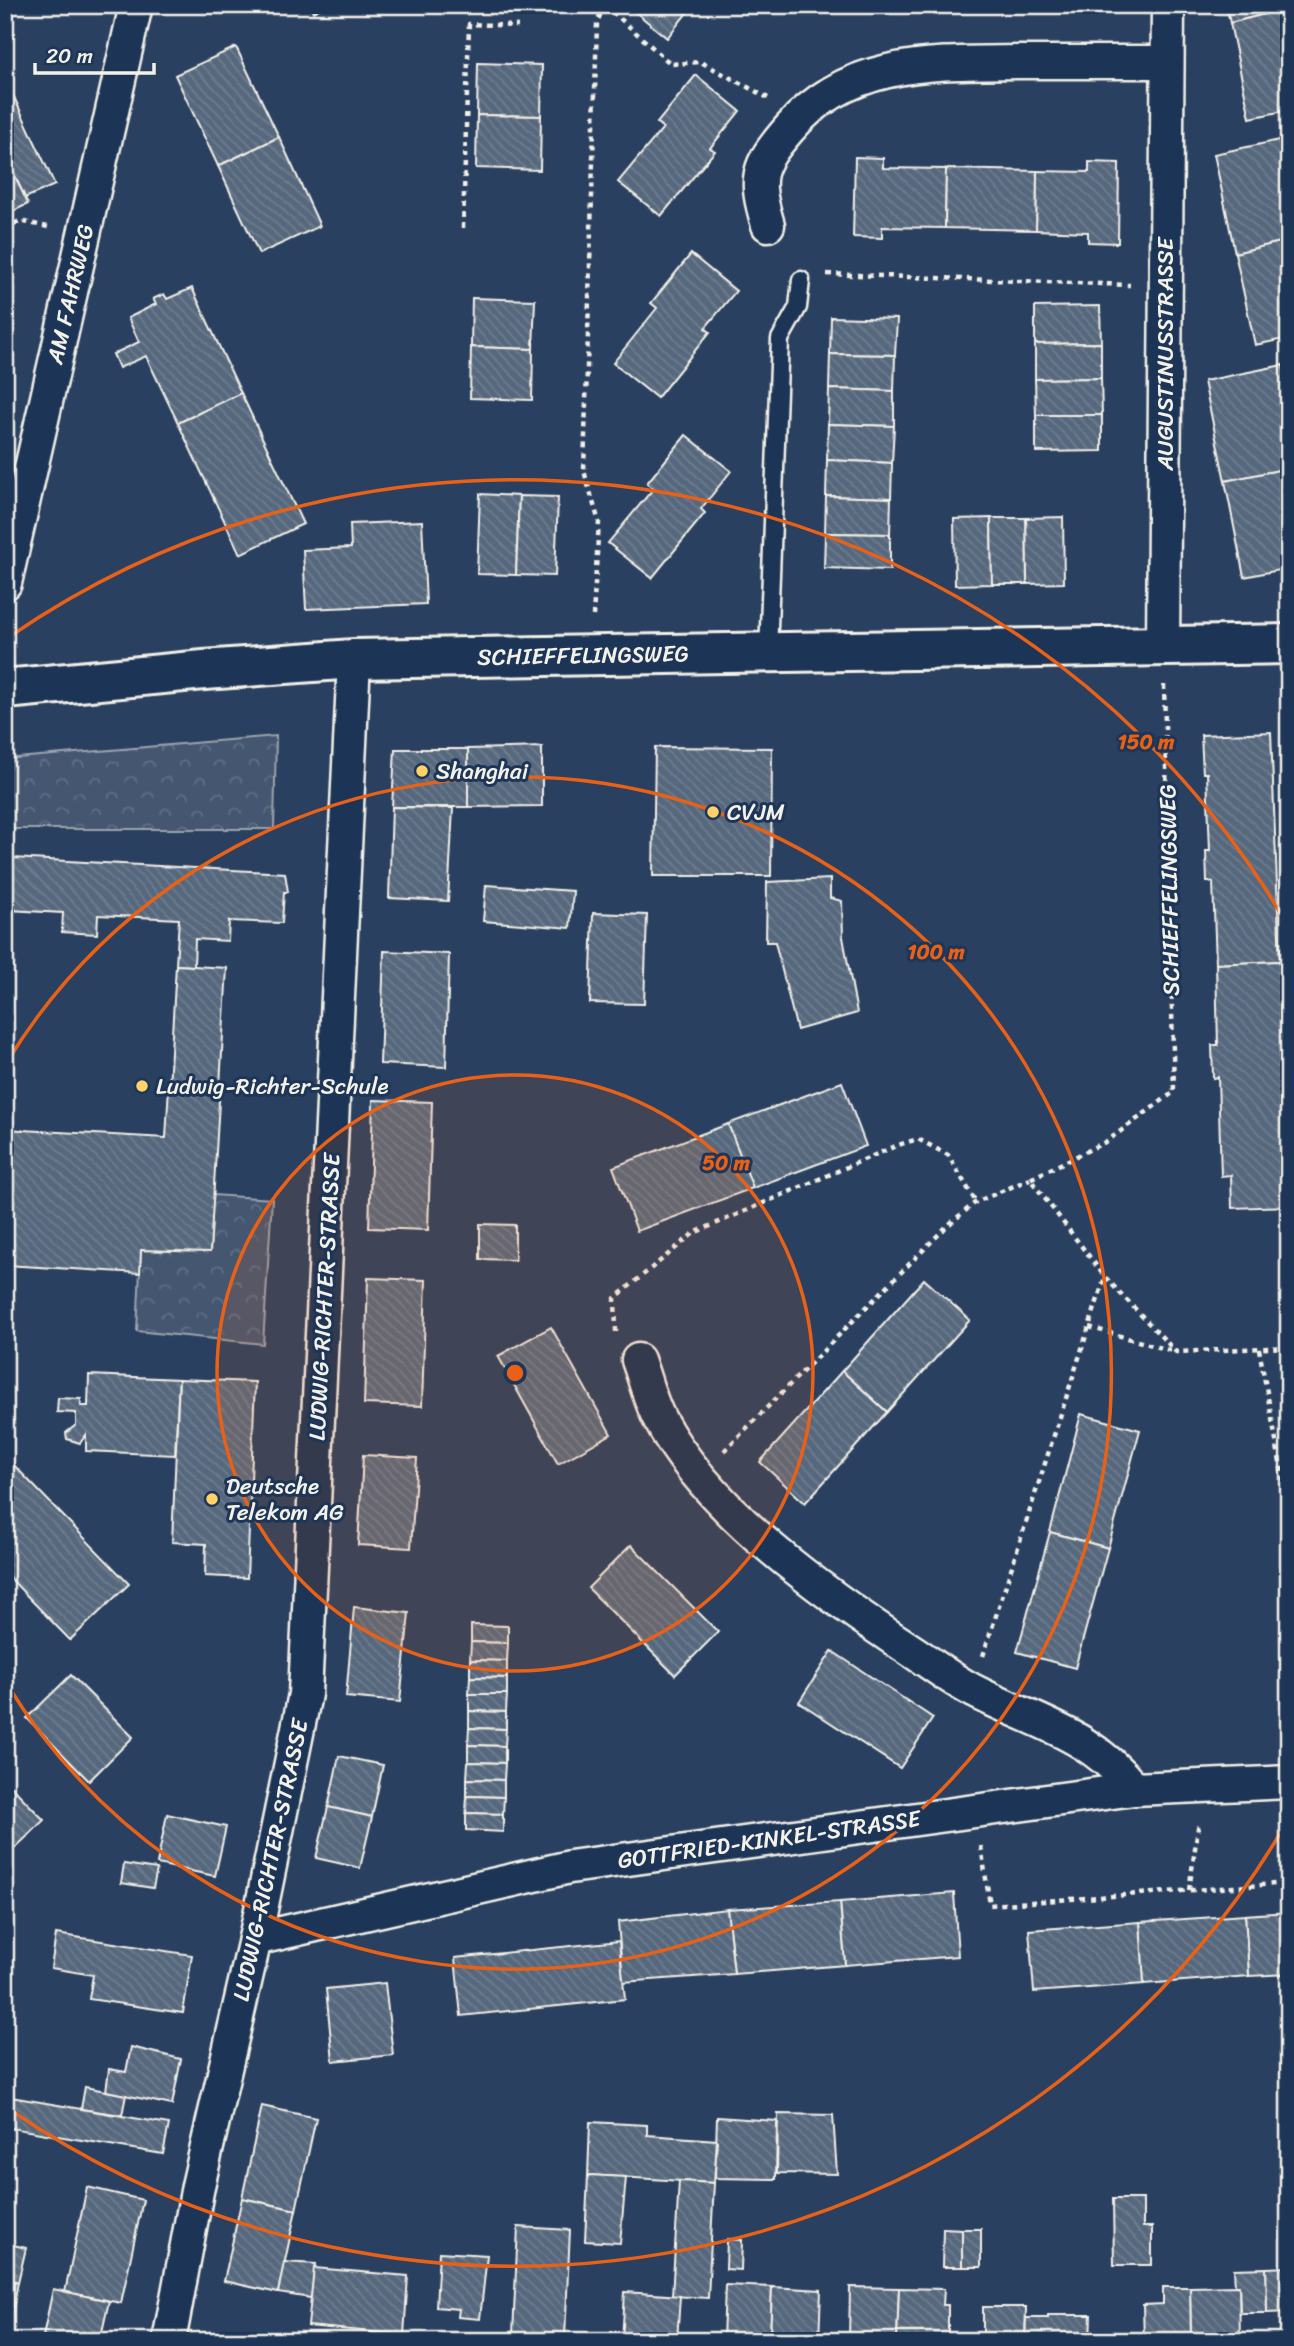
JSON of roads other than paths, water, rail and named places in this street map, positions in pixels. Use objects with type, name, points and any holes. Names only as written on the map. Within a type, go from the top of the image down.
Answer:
[{"type":"street","name":"AM FAHRWEG","points":[[5,583],[136,5]]},
{"type":"street","name":"AUGUSTINUSSTRASSE","points":[[1163,646],[1168,5]]},
{"type":"street","points":[[768,225],[757,190],[760,172],[799,117],[819,101],[857,79],[924,63],[1166,62]]},
{"type":"street","name":"SCHIEFFELINGSWEG","points":[[5,689],[354,659],[1289,644]]},
{"type":"street","name":"LUDWIG-RICHTER-STRASSE","points":[[169,2341],[198,2186],[255,1938],[305,1694],[354,659]]},
{"type":"street","points":[[638,1360],[660,1419],[698,1476],[779,1555],[865,1620],[972,1690],[1091,1745],[1115,1765],[1135,1789]]},
{"type":"street","name":"GOTTFRIED-KINKEL-STRASSE","points":[[255,1938],[570,1867],[1135,1789],[1289,1782]]},
{"type":"lane","points":[[768,653],[780,340],[798,307],[801,280]]},
{"type":"place","name":"Shanghai","points":[[422,771]]},
{"type":"place","name":"CVJM","points":[[713,812]]},
{"type":"place","name":"Ludwig-Richter-Schule","points":[[142,1086]]},
{"type":"place","name":"Deutsche Telekom AG","points":[[212,1499]]}]
